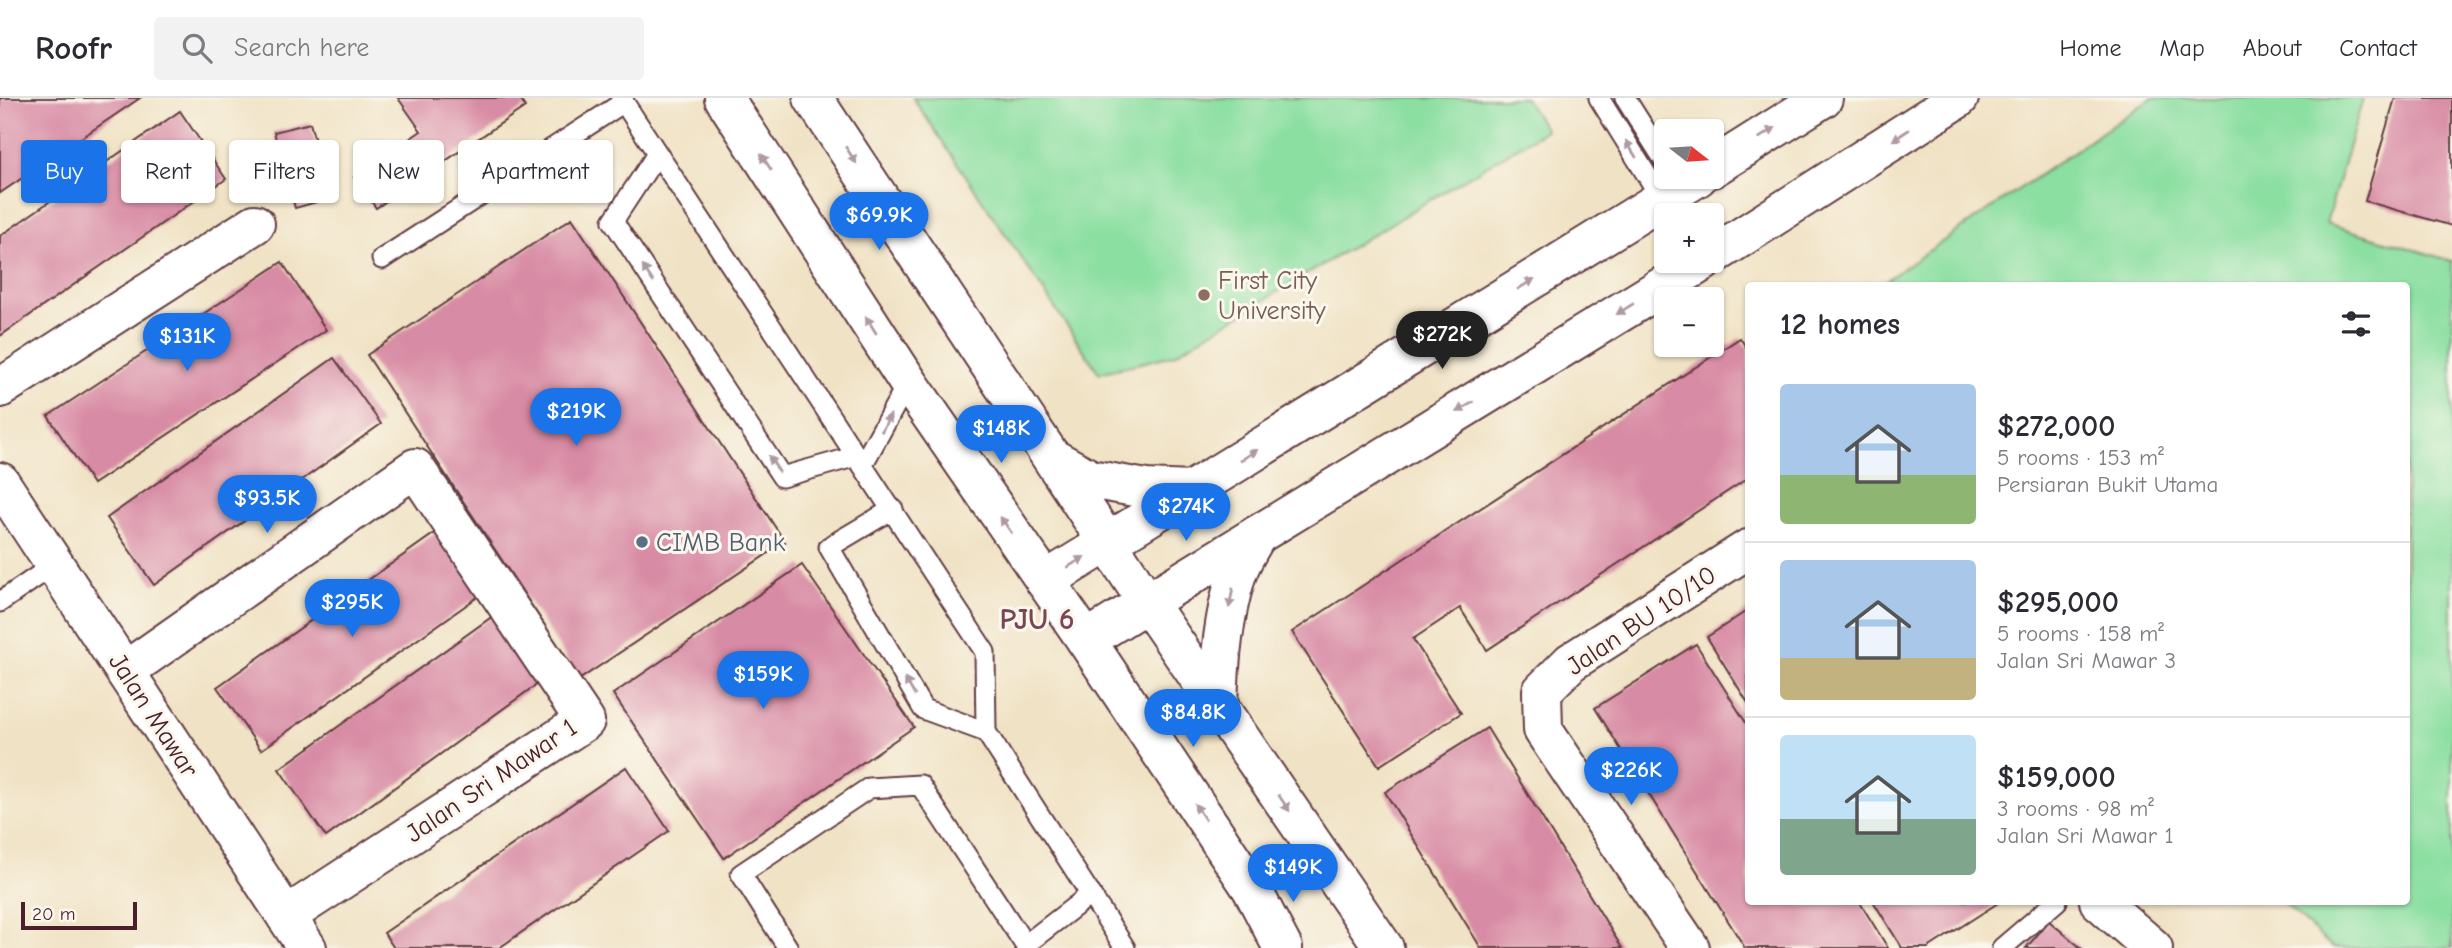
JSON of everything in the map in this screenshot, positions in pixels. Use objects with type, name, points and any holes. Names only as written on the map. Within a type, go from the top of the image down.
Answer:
[{"type":"street","points":[[724,98],[908,382],[1086,640],[1252,889],[1283,948]]},
{"type":"street","points":[[813,98],[1147,602],[1384,948]]},
{"type":"street","points":[[1724,158],[1824,98]]},
{"type":"street","points":[[1724,248],[1959,98]]},
{"type":"street","points":[[1045,581],[1673,189]]},
{"type":"street","points":[[0,388],[255,224]]},
{"type":"street","points":[[1086,640],[1683,273]]},
{"type":"street","points":[[1050,457],[1090,479],[1146,489],[1191,491]]},
{"type":"street","name":"Jalan Sri Mawar 1","points":[[125,671],[415,468],[585,721],[286,916]]},
{"type":"street","name":"Jalan Mawar","points":[[0,482],[307,948]]},
{"type":"street","points":[[1218,706],[1224,636],[1235,578],[1256,535]]},
{"type":"street","name":"Jalan BU 10/10","points":[[1690,948],[1543,730],[1542,691],[1571,663],[1745,551]]},
{"type":"street","points":[[2104,905],[2153,948]]},
{"type":"lane","points":[[1599,98],[1654,156]]},
{"type":"lane","points":[[1625,98],[1654,143]]},
{"type":"lane","points":[[382,259],[622,100],[985,652],[986,732],[1125,948]]},
{"type":"lane","points":[[657,154],[613,221],[782,477],[860,460],[908,382]]},
{"type":"lane","points":[[892,509],[829,547],[923,709],[986,732]]},
{"type":"lane","points":[[0,602],[54,565]]},
{"type":"lane","points":[[788,948],[741,874],[869,788],[920,785],[1026,946],[1091,894]]},
{"type":"lane","points":[[2002,948],[2051,905]]},
{"type":"green space","points":[[913,98],[1525,98],[1546,130],[1173,355],[1099,373]]},
{"type":"green space","points":[[2152,98],[2363,98],[2326,223],[2452,261],[2452,948],[2333,948],[2286,905],[2410,905],[2410,282],[1883,282]]},
{"type":"building","points":[[0,98],[140,98],[78,140],[21,140],[21,179],[0,193]]},
{"type":"building","points":[[398,98],[519,98],[525,107],[476,140],[458,140],[458,152],[444,162],[444,140],[408,140],[421,131]]},
{"type":"building","points":[[2395,98],[2452,98],[2452,226],[2365,201]]},
{"type":"building","points":[[180,111],[200,140],[138,140]]},
{"type":"building","points":[[310,123],[315,140],[276,140],[274,132]]},
{"type":"building","points":[[121,152],[121,203],[191,203],[0,336],[0,236],[48,203],[107,203],[107,162]]},
{"type":"building","points":[[215,163],[226,179],[215,187]]},
{"type":"building","points":[[294,203],[313,203],[295,208]]},
{"type":"building","points":[[572,218],[785,542],[580,679],[367,355]]},
{"type":"building","points":[[282,262],[326,330],[93,484],[48,416]]},
{"type":"building","points":[[1740,338],[1745,346],[1745,480],[1487,650],[1460,608],[1413,639],[1461,713],[1379,766],[1292,632],[1711,357],[1724,357],[1724,348]]},
{"type":"building","points":[[334,358],[381,424],[154,585],[107,518]]},
{"type":"building","points":[[442,528],[486,591],[261,750],[217,687]]},
{"type":"building","points":[[802,565],[914,727],[724,858],[613,694]]},
{"type":"building","points":[[500,611],[547,677],[326,837],[279,769]]},
{"type":"building","points":[[1745,612],[1745,698],[1707,637]]},
{"type":"building","points":[[1696,644],[1745,721],[1745,905],[1861,905],[1888,948],[1745,948],[1595,708]]},
{"type":"building","points":[[1487,728],[1622,948],[1481,948],[1385,792]]},
{"type":"building","points":[[626,767],[669,831],[499,948],[394,948],[384,933]]},
{"type":"building","points":[[1875,905],[1995,905],[1928,948],[1902,948]]},
{"type":"building","points":[[2049,921],[2081,948],[2026,948]]},
{"type":"place","name":"First City University","points":[[1204,295]]},
{"type":"place","name":"CIMB Bank","points":[[642,542]]},
{"type":"district","name":"PJU 6","points":[[1037,619]]}]
